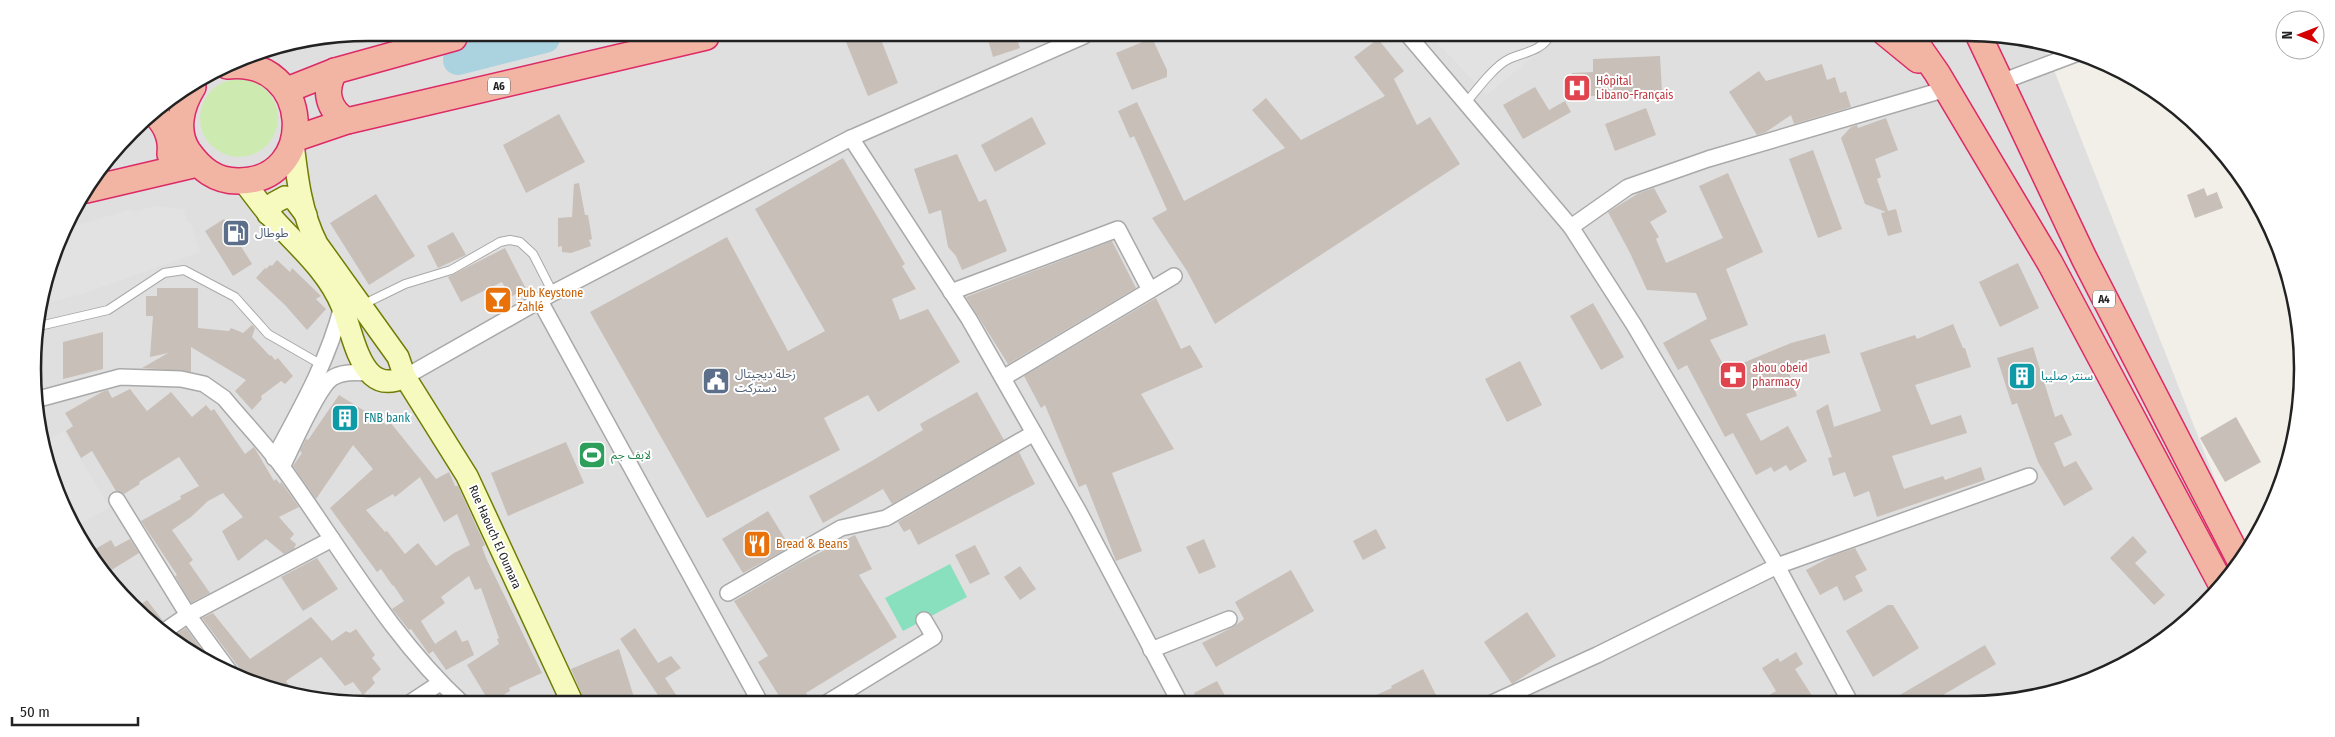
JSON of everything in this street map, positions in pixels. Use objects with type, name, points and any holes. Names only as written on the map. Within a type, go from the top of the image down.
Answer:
[{"type":"highway","points":[[286,90],[335,71],[443,41]]},
{"type":"highway","name":"A6","points":[[293,141],[347,121],[689,41]]},
{"type":"highway","points":[[1895,41],[1941,81]]},
{"type":"highway","name":"A4","points":[[1914,41],[1941,81],[2050,263],[2218,578]]},
{"type":"highway","name":"A4","points":[[1982,42],[2088,267],[2236,554]]},
{"type":"highway","points":[[185,98],[180,127],[185,147],[197,164],[218,178],[244,181],[256,178],[281,165],[293,141],[295,114],[286,90],[266,71],[252,66],[243,66]]},
{"type":"highway","points":[[335,71],[329,83],[328,97],[334,112],[347,121]]},
{"type":"highway","points":[[158,118],[166,127],[170,138],[171,149],[166,171]]},
{"type":"highway","points":[[96,188],[197,164]]},
{"type":"main road","name":"Rue Haouch El Oumara","points":[[293,141],[306,216],[317,244],[352,305],[354,340],[371,374]]},
{"type":"main road","name":"Rue Haouch El Oumara","points":[[244,181],[268,214],[398,357],[404,378],[467,476],[569,696]]},
{"type":"main road","points":[[268,214],[274,203],[285,197],[294,200],[306,216]]},
{"type":"main road","points":[[371,374],[391,382],[404,378]]},
{"type":"street","points":[[404,378],[546,297],[851,138],[1073,41]]},
{"type":"street","points":[[1413,41],[1571,226],[1634,326],[1777,566],[1847,696]]},
{"type":"street","points":[[2001,82],[2067,57]]},
{"type":"street","points":[[1571,226],[1628,187],[1941,81]]},
{"type":"street","points":[[851,138],[951,292],[1003,378],[1079,512],[1176,696]]},
{"type":"street","points":[[951,292],[1118,229],[1150,290]]},
{"type":"street","points":[[1003,378],[1174,276]]},
{"type":"street","points":[[546,297],[757,696]]},
{"type":"street","points":[[278,462],[323,362],[352,305]]},
{"type":"street","points":[[323,362],[344,374]]},
{"type":"street","points":[[278,462],[331,379],[344,374],[371,374]]},
{"type":"street","points":[[43,398],[120,378],[181,379],[204,384],[224,398],[278,462],[393,626],[440,683],[454,696]]},
{"type":"street","points":[[728,593],[841,528],[886,518],[1034,433]]},
{"type":"street","points":[[1505,696],[1597,655],[1777,566],[2029,476]]},
{"type":"street","points":[[117,500],[188,614],[222,661]]},
{"type":"street","points":[[169,628],[188,614],[332,539]]},
{"type":"street","points":[[1151,650],[1229,618]]},
{"type":"street","points":[[838,696],[934,637],[924,620]]},
{"type":"street","points":[[420,696],[440,683]]},
{"type":"lane","points":[[1465,104],[1507,60],[1542,46],[1547,41]]},
{"type":"lane","points":[[352,305],[405,284],[451,270],[500,242],[510,240],[520,242],[533,254],[546,297]]},
{"type":"lane","points":[[44,325],[108,310],[164,273],[184,270],[235,297],[268,334],[323,362]]},
{"type":"shaded area","points":[[368,41],[1966,41],[2009,44],[2047,51],[2241,546],[2213,584],[2166,628],[2148,641],[2111,662],[2092,671],[2051,685],[2009,693],[1966,696],[368,696],[326,693],[284,685],[243,671],[187,641],[153,615],[122,584],[96,550],[66,494],[52,453],[42,390],[41,368],[44,326],[52,284],[59,263],[66,243],[85,205],[122,153],[169,109],[187,96],[224,75],[243,66],[284,52],[326,44]]},
{"type":"shaded area","points":[[1436,41],[1552,41],[1487,95]]},
{"type":"shaded area","points":[[156,206],[184,210],[187,222],[191,223],[200,252],[82,294],[48,302],[59,263],[74,226],[132,209],[134,212]]},
{"type":"shaded area","points":[[63,431],[110,507],[81,523],[66,494],[49,439]]},
{"type":"green space","points":[[239,79],[254,82],[267,90],[275,103],[278,118],[275,133],[267,146],[254,154],[239,157],[224,154],[211,146],[203,133],[200,118],[203,103],[211,90],[224,82]]},
{"type":"green space","points":[[950,564],[967,597],[903,631],[885,598]]},
{"type":"building","points":[[846,41],[882,41],[898,83],[868,96]]},
{"type":"building","points":[[988,41],[1018,41],[1020,48],[993,57]]},
{"type":"building","points":[[1145,41],[1153,41],[1167,70],[1167,77],[1132,90],[1116,53]]},
{"type":"building","points":[[1375,41],[1380,41],[1404,71],[1394,79],[1417,125],[1430,117],[1460,164],[1215,324],[1187,271],[1152,218],[1167,210],[1134,136],[1130,138],[1118,111],[1137,102],[1184,201],[1285,148],[1252,110],[1266,98],[1301,140],[1385,96],[1354,57]]},
{"type":"building","points":[[1660,56],[1662,92],[1573,97],[1572,73],[1593,72],[1593,59]]},
{"type":"building","points":[[1822,64],[1827,80],[1835,77],[1840,93],[1846,91],[1851,107],[1794,124],[1791,115],[1766,132],[1757,135],[1729,92],[1759,71],[1766,81]]},
{"type":"building","points":[[1535,87],[1549,110],[1565,101],[1571,112],[1523,139],[1503,105]]},
{"type":"building","points":[[1646,108],[1656,135],[1615,151],[1605,124]]},
{"type":"building","points":[[559,114],[585,162],[526,193],[503,145]]},
{"type":"building","points":[[1032,117],[1046,144],[995,172],[981,145]]},
{"type":"building","points":[[1886,118],[1898,150],[1875,159],[1881,177],[1877,179],[1888,211],[1896,209],[1902,232],[1888,236],[1881,213],[1886,212],[1865,204],[1841,138],[1851,127],[1857,125],[1858,128]]},
{"type":"building","points":[[1813,150],[1842,229],[1818,238],[1789,159]]},
{"type":"building","points":[[957,154],[979,202],[986,199],[1007,251],[962,270],[956,256],[948,247],[941,210],[929,214],[914,169]]},
{"type":"building","points":[[843,158],[905,264],[902,266],[916,289],[892,299],[900,320],[928,309],[960,362],[878,412],[868,395],[824,418],[840,450],[707,518],[590,312],[727,237],[788,351],[825,331],[755,209]]},
{"type":"building","points":[[1728,173],[1763,252],[1726,269],[1748,325],[1710,340],[1726,370],[1791,343],[1825,334],[1830,353],[1789,364],[1790,366],[1787,367],[1797,396],[1746,414],[1761,441],[1788,426],[1807,461],[1790,471],[1786,465],[1774,472],[1771,467],[1756,475],[1733,433],[1725,437],[1687,365],[1678,370],[1663,343],[1707,319],[1696,293],[1647,290],[1608,212],[1639,193],[1654,188],[1667,212],[1650,222],[1659,237],[1656,239],[1666,263],[1723,238],[1699,186]]},
{"type":"building","points":[[579,183],[585,215],[588,215],[592,239],[589,240],[591,246],[571,253],[562,252],[562,246],[558,247],[558,218],[572,217],[574,184]]},
{"type":"building","points":[[2204,188],[2207,196],[2217,192],[2223,208],[2195,218],[2187,195]]},
{"type":"building","points":[[376,194],[415,256],[369,285],[330,223]]},
{"type":"building","points":[[224,219],[252,264],[233,276],[205,231]]},
{"type":"building","points":[[453,232],[466,255],[438,268],[427,246]]},
{"type":"building","points":[[1112,241],[1136,288],[1008,364],[966,297]]},
{"type":"building","points":[[505,248],[526,289],[510,297],[502,282],[461,302],[448,277]]},
{"type":"building","points":[[277,260],[290,272],[292,268],[321,296],[316,299],[326,309],[307,330],[285,305],[256,278],[265,268],[270,265],[272,266]]},
{"type":"building","points":[[2018,263],[2039,308],[2000,327],[1979,282]]},
{"type":"building","points":[[157,288],[198,288],[198,328],[229,331],[231,328],[243,333],[252,325],[255,328],[252,337],[270,356],[275,360],[278,358],[293,376],[285,384],[281,381],[261,396],[262,399],[252,410],[235,391],[246,380],[191,347],[191,372],[142,368],[168,353],[150,357],[153,316],[146,316],[146,296],[157,296]]},
{"type":"building","points":[[1156,298],[1181,349],[1190,345],[1203,367],[1141,394],[1174,449],[1112,473],[1142,551],[1116,561],[1086,484],[1079,487],[1045,405],[1041,408],[1024,376]]},
{"type":"building","points":[[1593,303],[1624,357],[1601,370],[1570,316]]},
{"type":"building","points":[[1953,324],[1963,348],[1965,348],[1971,367],[1915,385],[1931,425],[1961,415],[1967,433],[1892,456],[1904,489],[1943,476],[1945,480],[1981,467],[1985,480],[1877,517],[1869,491],[1854,497],[1845,472],[1833,476],[1828,458],[1832,457],[1816,411],[1828,404],[1834,427],[1881,411],[1860,353],[1915,335],[1917,339]]},
{"type":"building","points":[[103,332],[103,369],[63,379],[63,342]]},
{"type":"building","points":[[2033,347],[2055,417],[2062,414],[2072,435],[2054,443],[2064,467],[2076,461],[2093,489],[2064,506],[2038,462],[2017,403],[2012,405],[1997,358]]},
{"type":"building","points":[[1520,361],[1542,405],[1507,422],[1485,379]]},
{"type":"building","points":[[130,389],[147,411],[171,392],[192,417],[206,405],[211,411],[214,409],[245,454],[254,447],[274,481],[276,479],[280,484],[281,482],[299,507],[279,517],[294,534],[290,539],[296,544],[294,549],[284,554],[266,539],[238,561],[222,531],[243,517],[223,493],[208,501],[191,517],[172,530],[193,560],[189,563],[210,593],[191,603],[175,576],[177,575],[141,521],[181,499],[180,496],[199,486],[179,457],[139,482],[140,484],[124,494],[116,491],[92,451],[81,458],[66,431],[73,426],[65,413],[102,392],[108,390],[112,398]]},
{"type":"building","points":[[977,392],[1004,440],[892,504],[883,489],[823,523],[809,496],[923,430],[920,424]]},
{"type":"building","points":[[339,395],[387,425],[390,422],[436,479],[449,472],[455,486],[458,486],[485,545],[482,547],[486,558],[542,673],[509,688],[510,691],[502,696],[486,696],[467,665],[499,644],[497,639],[499,638],[481,588],[475,590],[469,576],[441,597],[445,603],[421,621],[435,644],[456,630],[462,642],[468,640],[474,655],[446,670],[433,651],[429,654],[411,629],[409,630],[392,609],[404,601],[394,586],[381,569],[377,572],[330,508],[373,469],[353,445],[316,499],[293,466],[302,453],[300,451],[306,439],[308,440]],"holes":[[[420,477],[444,522],[457,514],[470,545],[454,553],[436,566],[418,543],[405,554],[387,531],[385,532],[366,510],[393,494],[395,497]]]},
{"type":"building","points":[[2236,417],[2261,462],[2225,482],[2200,438]]},
{"type":"building","points":[[566,442],[584,483],[508,516],[491,473]]},
{"type":"building","points":[[1019,452],[1035,484],[918,545],[910,529],[904,532],[898,522]]},
{"type":"building","name":"Bread & Beans","points":[[768,511],[790,547],[743,573],[722,539]]},
{"type":"building","points":[[1376,529],[1386,548],[1363,560],[1353,541]]},
{"type":"building","points":[[855,535],[872,569],[859,575],[897,637],[806,693],[808,696],[779,696],[758,662],[768,656],[734,601],[799,563]]},
{"type":"building","points":[[2133,536],[2147,552],[2135,563],[2165,595],[2154,605],[2110,558]]},
{"type":"building","points":[[130,539],[139,553],[111,570],[95,549],[111,540],[115,547]]},
{"type":"building","points":[[1204,539],[1216,567],[1199,574],[1186,547]]},
{"type":"building","points":[[975,545],[990,574],[970,584],[955,555]]},
{"type":"building","points":[[1855,548],[1867,570],[1855,576],[1863,591],[1844,601],[1837,586],[1820,595],[1806,570],[1832,556]]},
{"type":"building","points":[[317,558],[338,589],[303,611],[281,577]]},
{"type":"building","points":[[1020,566],[1036,589],[1020,600],[1004,577]]},
{"type":"building","points":[[1291,570],[1314,611],[1216,667],[1202,643],[1244,619],[1235,602]]},
{"type":"building","points":[[147,600],[163,621],[162,622],[141,604]]},
{"type":"building","points":[[1888,605],[1893,605],[1919,648],[1873,677],[1846,631]]},
{"type":"building","points":[[1527,612],[1556,656],[1512,684],[1484,642]]},
{"type":"building","points":[[213,613],[250,659],[311,617],[332,641],[346,631],[350,633],[356,629],[375,655],[372,658],[381,669],[372,678],[375,683],[363,695],[353,682],[345,686],[321,657],[286,681],[289,686],[284,685],[240,670],[202,618]]},
{"type":"building","points":[[186,628],[202,650],[187,641],[177,634]]},
{"type":"building","points":[[635,628],[658,663],[671,656],[681,668],[665,678],[677,696],[659,696],[620,639]]},
{"type":"building","points":[[1985,645],[1996,664],[1941,696],[1898,696]]},
{"type":"building","points":[[619,649],[634,696],[583,696],[571,669]]},
{"type":"building","points":[[1796,652],[1803,664],[1795,669],[1812,696],[1768,696],[1776,691],[1762,668],[1778,658],[1780,662]]},
{"type":"building","points":[[1423,669],[1436,696],[1374,696],[1392,688],[1391,686]]},
{"type":"building","points":[[1217,681],[1225,696],[1196,696],[1194,693]]},
{"type":"waterway","points":[[458,60],[533,41]]},
{"type":"place","name":"Hôpital Libano-Français","points":[[1577,88]]},
{"type":"place","name":"طوطال","points":[[236,233]]},
{"type":"place","name":"Pub Keystone Zahlé","points":[[498,300]]},
{"type":"place","name":"abou obeid pharmacy","points":[[1733,375]]},
{"type":"place","name":"سنتر صليبا","points":[[2022,376]]},
{"type":"place","name":"زحلة ديجيتال دستركت","points":[[716,381]]},
{"type":"place","name":"FNB bank","points":[[345,418]]},
{"type":"place","name":"لابف جم","points":[[592,455]]},
{"type":"place","name":"Bread & Beans","points":[[757,544]]}]
